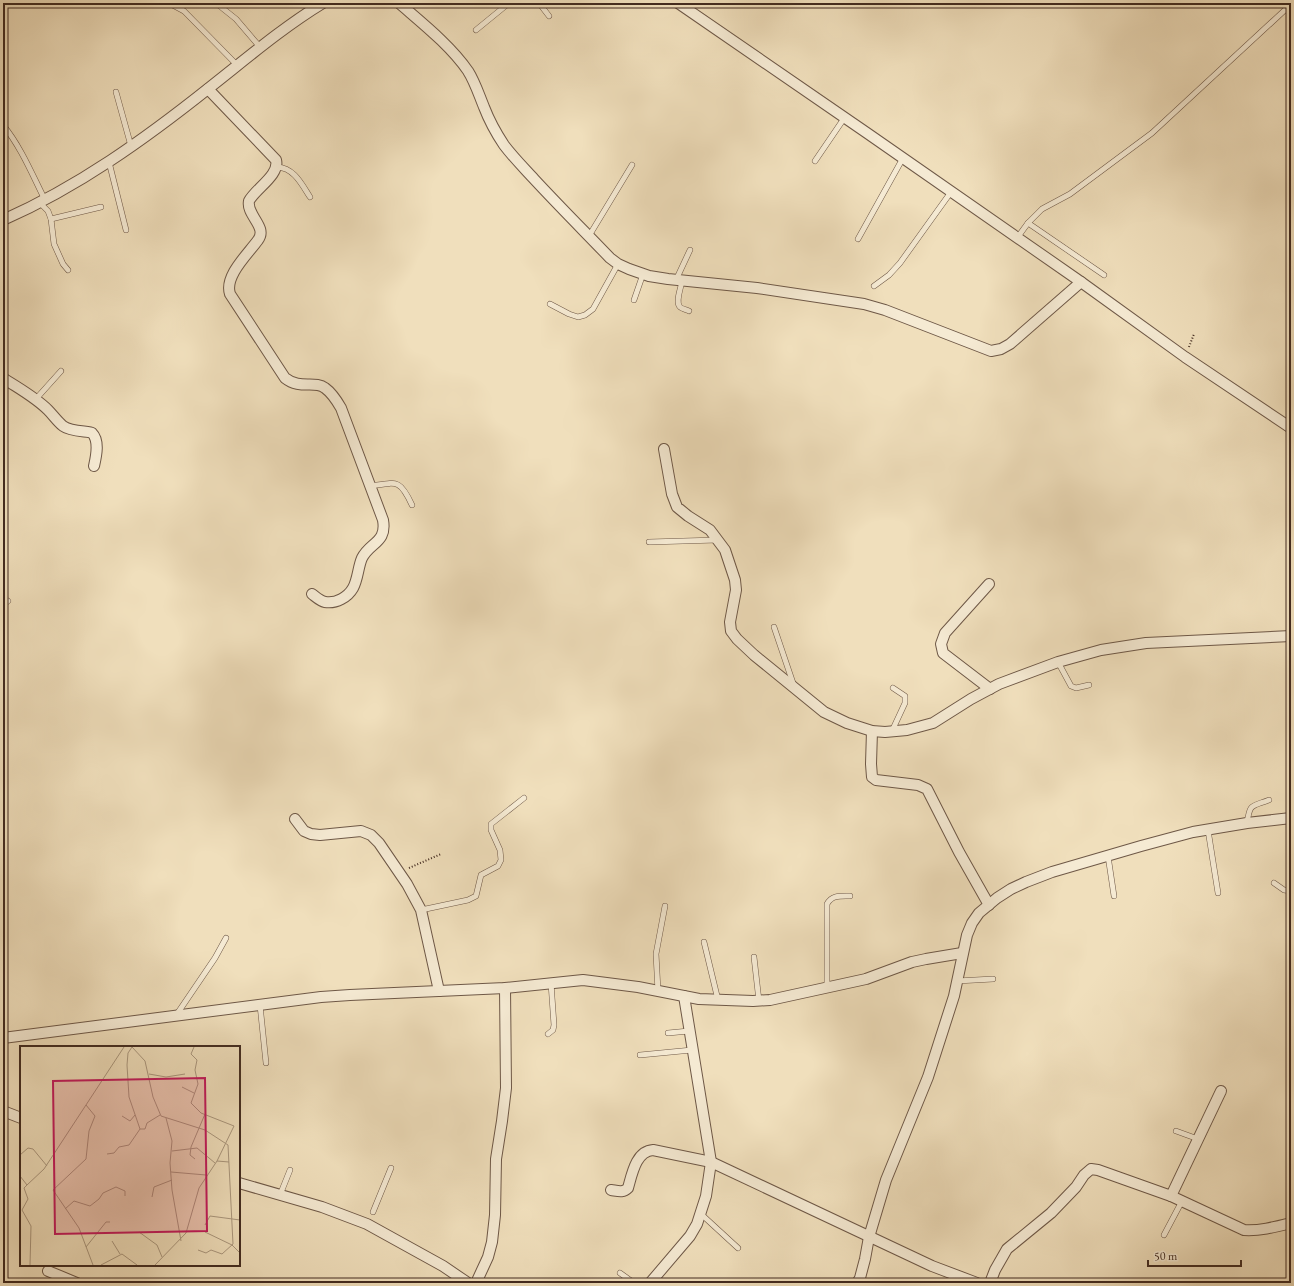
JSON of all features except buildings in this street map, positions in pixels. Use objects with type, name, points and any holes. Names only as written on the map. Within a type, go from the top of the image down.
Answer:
[{"type":"street","points":[[3,220],[42,201],[109,162],[208,89],[260,47],[323,3]]},
{"type":"street","points":[[398,3],[424,25],[461,62],[475,84],[489,118],[505,146],[545,191],[610,258],[618,264],[643,274],[679,281],[765,289],[864,304],[885,310],[991,351],[996,351],[1010,344],[1081,282]]},
{"type":"street","points":[[678,3],[845,117],[950,192],[1081,282],[1185,357],[1291,428]]},
{"type":"street","points":[[208,89],[276,160],[277,167],[249,201],[249,207],[261,234],[230,280],[229,290],[232,298],[285,378],[295,385],[315,385],[324,387],[342,408],[383,520],[383,534],[378,542],[363,556],[354,588],[341,599],[333,602],[324,602],[312,594]]},
{"type":"street","points":[[3,378],[48,410],[63,426],[72,430],[92,433],[96,440],[94,466]]},
{"type":"street","points":[[664,449],[669,482],[677,507],[710,530],[725,550],[735,580],[736,590],[730,622],[731,631],[744,647],[824,712],[847,723],[872,731],[892,732],[907,730],[933,723],[999,684],[1074,656],[1146,643],[1291,636]]},
{"type":"street","points":[[989,584],[945,633],[941,644],[943,653],[990,689]]},
{"type":"street","points":[[872,731],[872,777],[880,781],[918,785],[927,789],[959,852],[989,905]]},
{"type":"street","points":[[857,1283],[860,1278],[869,1237],[886,1180],[922,1094],[948,1016],[967,935],[972,923],[979,913],[1002,895],[1026,882],[1052,872],[1141,846],[1208,830],[1247,823],[1291,818]]},
{"type":"street","points":[[295,819],[304,831],[311,834],[320,835],[361,831],[371,835],[379,843],[407,884],[421,910],[439,991]]},
{"type":"street","points":[[3,1038],[176,1015],[350,995],[504,988],[590,981],[658,991],[698,999],[759,1001],[770,1000],[866,979],[926,959],[962,953]]},
{"type":"street","points":[[476,1283],[488,1258],[495,1215],[496,1160],[504,1113],[506,1088],[504,988]]},
{"type":"street","points":[[650,1283],[690,1236],[701,1214],[706,1196],[711,1162],[684,996]]},
{"type":"street","points":[[1171,1196],[1221,1091]]},
{"type":"street","points":[[3,1111],[20,1118]]},
{"type":"street","points":[[611,1190],[625,1191],[628,1188],[637,1161],[642,1154],[648,1150],[711,1162],[932,1266],[978,1283]]},
{"type":"street","points":[[990,1283],[995,1270],[1007,1249],[1051,1213],[1090,1170],[1098,1170],[1171,1196],[1244,1230],[1262,1230],[1291,1223]]},
{"type":"street","points":[[240,1184],[322,1207],[368,1222],[443,1266],[468,1283]]},
{"type":"street","points":[[48,1271],[77,1283]]},
{"type":"lane","points":[[169,3],[184,11],[237,65]]},
{"type":"lane","points":[[216,3],[236,19],[260,47]]},
{"type":"lane","points":[[476,30],[509,3]]},
{"type":"lane","points":[[539,3],[549,16]]},
{"type":"lane","points":[[1017,238],[1028,223],[1042,209],[1070,194],[1152,133],[1286,10]]},
{"type":"lane","points":[[116,92],[132,146]]},
{"type":"lane","points":[[815,161],[845,117]]},
{"type":"lane","points":[[3,125],[12,136],[26,160],[42,201],[51,219],[54,244],[63,264],[68,270]]},
{"type":"lane","points":[[858,239],[903,158]]},
{"type":"lane","points":[[109,162],[126,230]]},
{"type":"lane","points":[[589,236],[632,165]]},
{"type":"lane","points":[[277,167],[284,167],[294,173],[310,196]]},
{"type":"lane","points":[[874,286],[889,275],[900,263],[950,192]]},
{"type":"lane","points":[[51,219],[101,207]]},
{"type":"lane","points":[[1028,223],[1104,274]]},
{"type":"lane","points":[[689,311],[680,307],[678,303],[679,281],[690,250]]},
{"type":"lane","points":[[550,304],[578,317],[593,310],[618,264]]},
{"type":"lane","points":[[634,300],[643,274]]},
{"type":"lane","points":[[35,400],[61,371]]},
{"type":"lane","points":[[371,486],[392,483],[398,484],[404,488],[412,505]]},
{"type":"lane","points":[[649,542],[718,540]]},
{"type":"lane","points":[[3,605],[8,601]]},
{"type":"lane","points":[[774,627],[796,689]]},
{"type":"lane","points":[[1058,662],[1071,686],[1076,688],[1089,685]]},
{"type":"lane","points":[[892,732],[905,704],[905,696],[893,688]]},
{"type":"lane","points":[[421,910],[468,900],[476,896],[481,875],[498,866],[501,860],[500,850],[491,830],[491,824],[524,798]]},
{"type":"lane","points":[[1247,823],[1249,810],[1253,806],[1269,800]]},
{"type":"lane","points":[[1208,830],[1218,893]]},
{"type":"lane","points":[[1108,856],[1114,896]]},
{"type":"lane","points":[[1274,883],[1284,890],[1291,891]]},
{"type":"lane","points":[[827,987],[826,904],[830,899],[838,896],[850,896]]},
{"type":"lane","points":[[658,991],[656,954],[665,906]]},
{"type":"lane","points":[[176,1015],[215,958],[226,938]]},
{"type":"lane","points":[[704,942],[718,1000]]},
{"type":"lane","points":[[754,957],[759,1001]]},
{"type":"lane","points":[[956,981],[993,979]]},
{"type":"lane","points":[[548,1034],[553,1030],[554,1025],[551,983]]},
{"type":"lane","points":[[260,1005],[266,1063]]},
{"type":"lane","points":[[668,1033],[689,1031]]},
{"type":"lane","points":[[640,1055],[692,1050]]},
{"type":"lane","points":[[1176,1131],[1198,1139]]},
{"type":"lane","points":[[373,1212],[391,1168]]},
{"type":"lane","points":[[280,1195],[290,1170]]},
{"type":"lane","points":[[1164,1235],[1182,1201]]},
{"type":"lane","points":[[701,1214],[738,1248]]},
{"type":"lane","points":[[620,1273],[634,1283]]},
{"type":"path","points":[[399,872],[441,854]]}]
